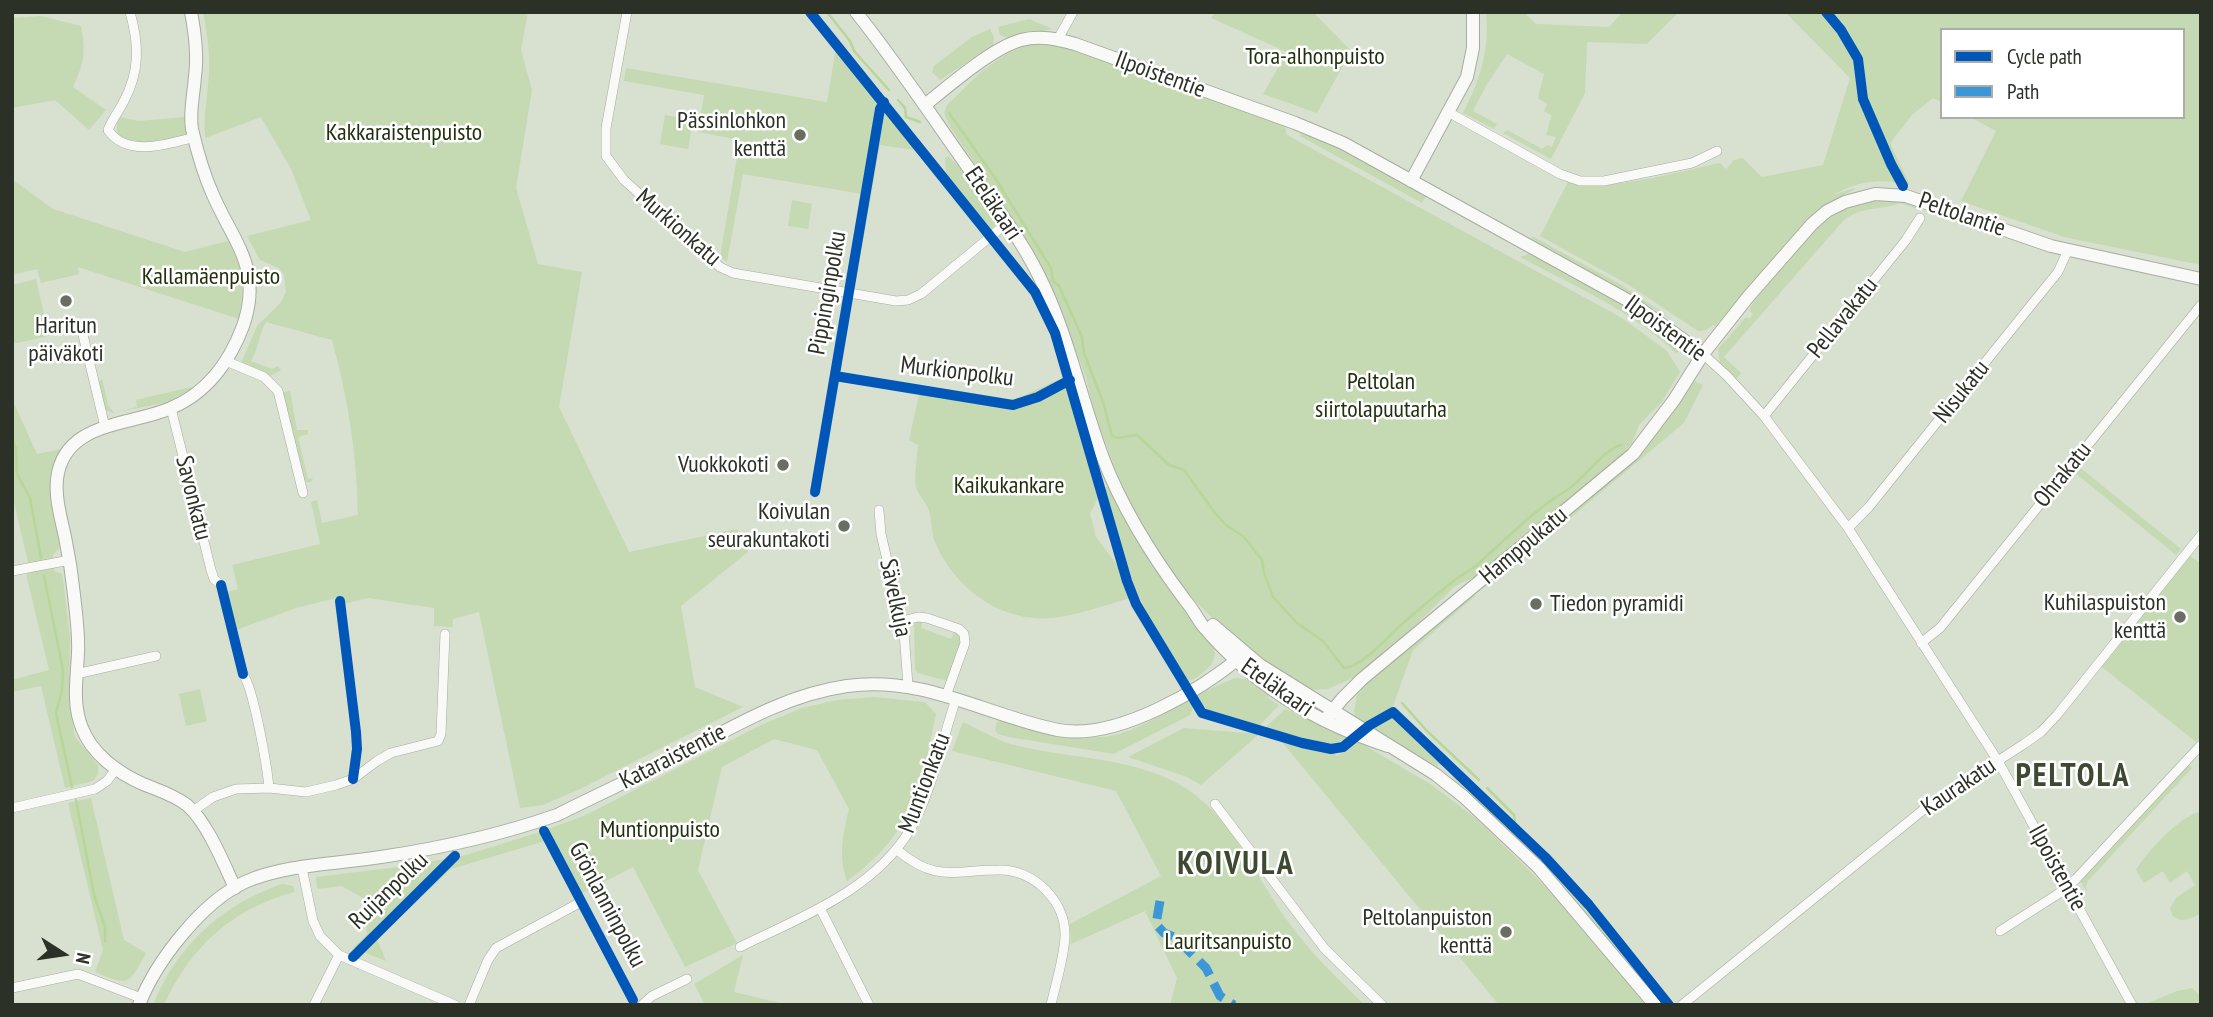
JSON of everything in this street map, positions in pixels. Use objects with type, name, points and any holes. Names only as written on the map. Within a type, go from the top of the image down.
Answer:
[{"type":"street","points":[[130,12],[138,50],[136,68],[132,85],[108,131],[118,141],[136,146],[155,147],[195,138]]},
{"type":"street","points":[[191,12],[196,57],[191,108],[195,138],[212,193],[249,268],[250,287],[243,324],[226,361],[200,391],[171,408],[105,427],[74,443],[59,468],[57,493],[70,561],[77,633],[76,703],[81,726],[95,749],[117,769],[174,797],[193,811],[235,888]]},
{"type":"street","name":"Murkionkatu","points":[[628,12],[606,128],[606,156],[624,180],[720,267],[733,273],[818,289],[904,301],[921,294],[1007,223]]},
{"type":"street","name":"Eteläkaari","points":[[856,12],[926,104],[1007,223],[1036,271],[1057,314],[1103,457],[1118,492],[1135,527],[1157,562],[1202,625],[1240,657],[1272,690],[1329,715],[1388,746],[1435,774],[1464,797],[1531,860],[1576,909],[1655,1005]]},
{"type":"street","points":[[1058,39],[1073,12]]},
{"type":"street","points":[[1411,181],[1471,64],[1473,12]]},
{"type":"street","name":"Ilpoistentie","points":[[926,104],[1011,44],[1036,37],[1058,39],[1322,133],[1629,301],[1703,354],[1763,416],[1796,456],[1848,528],[1998,761],[2132,1005]]},
{"type":"street","points":[[1448,112],[1560,174],[1580,181],[1604,181],[1692,163],[1717,151]]},
{"type":"street","name":"Peltolantie","points":[[1703,354],[1812,224],[1827,211],[1854,198],[1885,193],[1906,196],[2068,250],[2201,279]]},
{"type":"street","name":"Pellavakatu","points":[[1763,416],[1906,240],[1920,218]]},
{"type":"street","name":"Nisukatu","points":[[1848,528],[1868,508],[2032,304],[2057,272],[2068,250]]},
{"type":"street","name":"Ohrakatu","points":[[1921,643],[1940,628],[2201,305]]},
{"type":"street","points":[[83,335],[105,427]]},
{"type":"street","name":"Hamppukatu","points":[[1329,715],[1362,679],[1633,454],[1674,400],[1703,354]]},
{"type":"street","points":[[226,361],[264,377],[278,391],[303,493]]},
{"type":"street","name":"Savonkatu","points":[[171,408],[211,570],[214,579],[221,584]]},
{"type":"street","name":"Sävelkuja","points":[[879,510],[881,534],[901,621],[908,685]]},
{"type":"street","name":"Kaurakatu","points":[[1682,1005],[1921,812],[2041,732],[2201,536]]},
{"type":"street","points":[[12,571],[70,561]]},
{"type":"street","name":"Muntionkatu","points":[[740,947],[820,908],[861,883],[897,850],[911,828],[923,802],[965,643],[964,634],[959,629],[927,618],[901,621]]},
{"type":"street","points":[[193,811],[227,791],[269,788],[293,792],[326,788],[354,779],[391,753],[438,741],[441,734],[445,634]]},
{"type":"street","points":[[76,674],[156,656]]},
{"type":"street","name":"Kataraistentie","points":[[140,1001],[176,941],[201,914],[246,882],[302,868],[416,852],[484,837],[557,815],[747,718],[792,700],[847,686],[908,685],[1058,730],[1087,732],[1134,720],[1208,681],[1240,657]]},
{"type":"street","points":[[243,674],[252,702],[269,788]]},
{"type":"street","points":[[2000,930],[2068,886],[2201,745]]},
{"type":"street","points":[[12,808],[95,789],[117,769]]},
{"type":"street","points":[[1215,804],[1324,948],[1382,1005]]},
{"type":"street","points":[[897,850],[939,873],[1008,870],[1032,879],[1047,891],[1061,916],[1065,936],[1051,1005]]},
{"type":"street","points":[[302,868],[313,921],[320,936],[339,955],[455,1005]]},
{"type":"street","points":[[469,1005],[496,947],[581,902]]},
{"type":"street","points":[[820,908],[869,1005]]},
{"type":"street","points":[[314,1005],[339,955]]},
{"type":"street","points":[[12,988],[78,974],[140,1001]]},
{"type":"street","points":[[642,1005],[652,996],[687,979]]},
{"type":"green space","name":"Kakkaraistenpuisto","points":[[203,12],[528,12],[521,50],[532,90],[516,188],[538,264],[582,272],[559,407],[629,552],[737,529],[748,552],[681,606],[695,687],[743,707],[580,789],[543,805],[520,808],[479,612],[453,619],[453,627],[434,626],[434,608],[368,598],[344,604],[336,598],[296,608],[236,630],[227,592],[238,589],[232,565],[320,544],[311,502],[317,500],[322,523],[358,515],[356,470],[343,383],[332,340],[266,322],[251,361],[272,369],[278,366],[281,370],[270,376],[241,363],[257,326],[281,302],[286,292],[284,275],[279,268],[260,260],[247,236],[311,220],[291,169],[261,117],[205,138],[209,64]]},
{"type":"green space","name":"Tora-alhonpuisto","points":[[1215,12],[1313,12],[1351,51],[1317,113],[1263,94],[1287,52],[1211,18]]},
{"type":"green space","points":[[1486,12],[1524,12],[1536,24],[1609,27],[1623,12],[1679,12],[1647,44],[1587,42],[1585,93],[1551,159],[1503,133],[1507,130],[1542,149],[1547,145],[1552,147],[1556,137],[1546,135],[1552,116],[1544,111],[1547,104],[1538,98],[1544,74],[1507,54],[1473,111],[1497,124],[1494,129],[1463,113],[1474,89],[1485,52]]},
{"type":"green space","points":[[1785,12],[2201,12],[2201,265],[2064,237],[1961,201],[1996,131],[1974,119],[2185,119],[2185,28],[1940,28],[1940,101],[1933,98],[1912,115],[1890,143],[1910,185],[1871,182],[1852,186],[1833,195],[1855,189],[1814,215],[1715,326],[1706,330],[1698,331],[1629,285],[1540,236],[1568,182],[1583,185],[1622,183],[1720,163],[1726,169],[1734,160],[1743,158],[1762,177],[1823,165],[1850,78]]},
{"type":"green space","points":[[41,16],[81,26],[83,58],[73,87],[106,110],[89,130],[55,100],[12,108],[12,18]]},
{"type":"green space","points":[[1029,19],[1053,29],[1008,38],[1000,35],[998,27]]},
{"type":"green space","points":[[990,29],[994,37],[993,45],[940,80],[932,72],[934,66],[972,37]]},
{"type":"green space","name":"Peltolan siirtolapuutarha","points":[[1041,43],[1058,45],[1285,126],[1287,135],[1622,318],[1667,351],[1680,372],[1661,403],[1639,425],[1632,443],[1618,459],[1505,553],[1474,577],[1454,587],[1408,633],[1355,677],[1328,689],[1308,690],[1275,671],[1221,626],[1189,595],[1167,567],[1134,510],[1115,468],[1095,416],[1086,377],[1060,310],[1019,231],[949,125],[944,113],[947,105],[983,70],[1020,46]]},
{"type":"green space","points":[[836,48],[921,151],[880,145],[855,286],[848,285],[863,194],[743,174],[727,262],[720,257],[740,140],[698,132],[704,95],[624,81],[626,68],[827,102]]},
{"type":"green space","points":[[665,115],[693,120],[688,149],[660,144]]},
{"type":"green space","points":[[120,117],[138,121],[185,117],[187,133],[185,136],[159,141],[133,141],[117,133]]},
{"type":"green space","points":[[1301,133],[1323,140],[1427,195],[1422,203],[1300,136]]},
{"type":"green space","points":[[948,156],[959,166],[995,215],[996,224],[990,231],[946,176],[945,158]]},
{"type":"green space","name":"Kallamäenpuisto","points":[[12,179],[53,209],[185,252],[228,241],[238,261],[242,279],[239,319],[78,267],[79,274],[41,283],[37,269],[12,275]]},
{"type":"green space","points":[[1886,199],[1924,207],[1921,210],[1900,203],[1865,210],[1843,221],[1724,357],[1741,373],[1736,379],[1720,364],[1718,349],[1746,317],[1749,319],[1753,314],[1749,310],[1771,279],[1829,219],[1854,206]]},
{"type":"green space","points":[[792,200],[812,204],[808,229],[788,226]]},
{"type":"green space","points":[[1532,236],[1620,284],[1672,319],[1532,239]]},
{"type":"green space","points":[[1531,253],[1637,314],[1679,351],[1676,353],[1641,324],[1621,312],[1520,257]]},
{"type":"green space","points":[[36,279],[49,336],[12,344],[12,285]]},
{"type":"green space","name":"Kaikukankare","points":[[1067,376],[1065,386],[1070,392],[1098,498],[1090,514],[1096,537],[1120,569],[1130,598],[1053,618],[1015,615],[982,599],[967,588],[943,559],[934,538],[928,508],[916,487],[918,445],[909,440],[921,386],[1011,401]]},
{"type":"green space","points":[[102,379],[108,405],[114,413],[105,410],[98,383]]},
{"type":"green space","points":[[1694,381],[1703,385],[1684,423],[1539,544],[1534,544],[1643,451]]},
{"type":"green space","points":[[191,387],[192,389],[168,402],[117,412],[137,407],[136,400]]},
{"type":"green space","points":[[290,391],[297,430],[308,430],[308,434],[298,437],[308,479],[313,478],[311,482],[305,482],[282,393]]},
{"type":"green space","points":[[12,399],[37,454],[62,449],[53,471],[51,493],[59,540],[59,548],[53,555],[54,571],[62,574],[70,639],[69,703],[75,737],[98,765],[98,774],[93,781],[65,788],[41,686],[12,692],[12,680],[49,670],[27,578],[28,562],[12,494]]},
{"type":"green space","points":[[2078,466],[2181,549],[2176,555],[2074,472]]},
{"type":"green space","points":[[1104,487],[1109,487],[1131,531],[1162,580],[1213,644],[1214,658],[1209,668],[1187,683],[1138,602]]},
{"type":"green space","points":[[2190,556],[2201,564],[2201,736],[2196,742],[2102,667]]},
{"type":"green space","points":[[1474,594],[1475,596],[1413,650],[1389,712],[1365,726],[1356,720],[1354,711],[1357,695],[1369,681],[1385,665]]},
{"type":"green space","points":[[922,621],[921,628],[951,639],[954,632],[959,635],[961,643],[948,681],[918,673],[915,669],[914,625]]},
{"type":"green space","points":[[1235,678],[1252,680],[1268,698],[1279,705],[1257,728],[1214,714],[1196,695]]},
{"type":"green space","points":[[200,689],[207,721],[186,726],[179,694]]},
{"type":"green space","name":"Muntionpuisto","points":[[874,697],[925,702],[936,714],[919,787],[900,827],[887,845],[847,881],[842,854],[849,809],[817,750],[774,739],[722,767],[698,870],[737,943],[685,967],[633,867],[575,897],[545,841],[451,869],[377,939],[386,961],[353,948],[367,934],[363,898],[342,886],[317,889],[316,877],[407,866],[466,855],[540,832],[586,815],[761,725],[802,708],[837,700]]},
{"type":"green space","points":[[1189,698],[1194,705],[1190,715],[1114,754],[1009,737],[998,734],[995,730],[997,722],[1002,720],[1070,736],[1110,736],[1141,725]]},
{"type":"green space","points":[[1285,709],[1291,709],[1350,736],[1340,741],[1319,743],[1264,729]]},
{"type":"green space","points":[[1390,717],[1398,719],[1445,763],[1443,766],[1437,766],[1371,729]]},
{"type":"green space","name":"Lauritsanpuisto","points":[[963,722],[1011,744],[1117,763],[1158,774],[1196,795],[1227,827],[1297,934],[1365,1005],[1170,1005],[1177,978],[1145,911],[1071,944],[1070,924],[1161,876],[1116,791],[952,751]]},
{"type":"green space","points":[[1184,728],[1259,734],[1201,785],[1187,777],[1128,757]]},
{"type":"green space","points":[[1357,741],[1432,785],[1478,820],[1560,901],[1646,1005],[1499,1005],[1282,742],[1332,752],[1337,756]]},
{"type":"green space","points":[[2201,751],[2189,765],[2192,768],[2088,881],[2087,892],[2081,882],[2084,877]]},
{"type":"green space","points":[[1449,766],[1544,860],[1641,972],[1618,951],[1564,889],[1452,777],[1446,769]]},
{"type":"green space","points":[[91,798],[124,940],[146,953],[127,980],[115,980],[95,972],[103,950],[68,803]]},
{"type":"green space","points":[[2201,812],[2201,913],[2183,920],[2172,915],[2170,908],[2176,898],[2195,885],[2187,871],[2170,883],[2163,871],[2144,883],[2136,870],[2174,827],[2193,814]]},
{"type":"green space","points":[[282,884],[293,886],[295,892],[252,908],[233,919],[201,948],[187,965],[164,1005],[153,1005],[175,964],[204,930],[240,903]]},
{"type":"green space","points":[[743,955],[734,992],[788,1005],[705,1005],[694,984]]},
{"type":"green space","points":[[2192,988],[2201,997],[2201,1005],[2148,1003],[2177,991]]},
{"type":"waterway","points":[[827,12],[850,41],[854,51],[889,90]]},
{"type":"waterway","points":[[898,100],[905,108],[906,117],[920,122]]},
{"type":"waterway","points":[[949,113],[993,175],[1051,268],[1053,281],[1059,286],[1082,337],[1084,353],[1104,405],[1112,436],[1118,438],[1137,435],[1169,465],[1184,470],[1215,513],[1227,526],[1243,536],[1262,560],[1273,597],[1297,623],[1323,641],[1344,668],[1367,657],[1452,582],[1478,564],[1542,507],[1571,487],[1607,453],[1621,445]]},
{"type":"waterway","points":[[12,441],[16,448],[17,474],[30,498],[41,558]]},
{"type":"waterway","points":[[44,576],[63,670],[62,690],[56,713],[72,787]]},
{"type":"waterway","points":[[1402,703],[1427,731],[1479,780]]},
{"type":"waterway","points":[[1487,788],[1514,815],[1515,822]]},
{"type":"waterway","points":[[76,800],[94,895],[105,927],[105,941]]},
{"type":"marked path","points":[[1160,901],[1156,924],[1164,933],[1176,938],[1206,968],[1220,996],[1234,1005]]},
{"type":"cycle path","points":[[810,12],[1035,292],[1055,333],[1136,604],[1202,713],[1331,749],[1343,747],[1370,725],[1393,712],[1545,857],[1589,905],[1669,1005]]},
{"type":"cycle path","points":[[1826,12],[1841,30],[1858,59],[1863,99],[1903,186]]},
{"type":"cycle path","name":"Pippinginpolku","points":[[815,492],[880,109],[884,102]]},
{"type":"cycle path","name":"Murkionpolku","points":[[835,376],[1013,405],[1038,397],[1070,380]]},
{"type":"cycle path","points":[[221,585],[243,674]]},
{"type":"cycle path","points":[[340,601],[356,732],[353,779]]},
{"type":"cycle path","name":"Grönlanninpolku","points":[[544,831],[633,1000]]},
{"type":"cycle path","name":"Ruijanpolku","points":[[353,957],[455,856]]},
{"type":"place","name":"Pässinlohkon kenttä","points":[[800,135]]},
{"type":"place","name":"Haritun päiväkoti","points":[[66,301]]},
{"type":"place","name":"Vuokkokoti","points":[[783,465]]},
{"type":"place","name":"Koivulan seurakuntakoti","points":[[844,526]]},
{"type":"place","name":"Tiedon pyramidi","points":[[1536,604]]},
{"type":"place","name":"Kuhilaspuiston kenttä","points":[[2180,617]]},
{"type":"place","name":"Peltolanpuiston kenttä","points":[[1506,932]]},
{"type":"district","name":"PELTOLA","points":[[2073,777]]},
{"type":"district","name":"KOIVULA","points":[[1236,865]]}]
